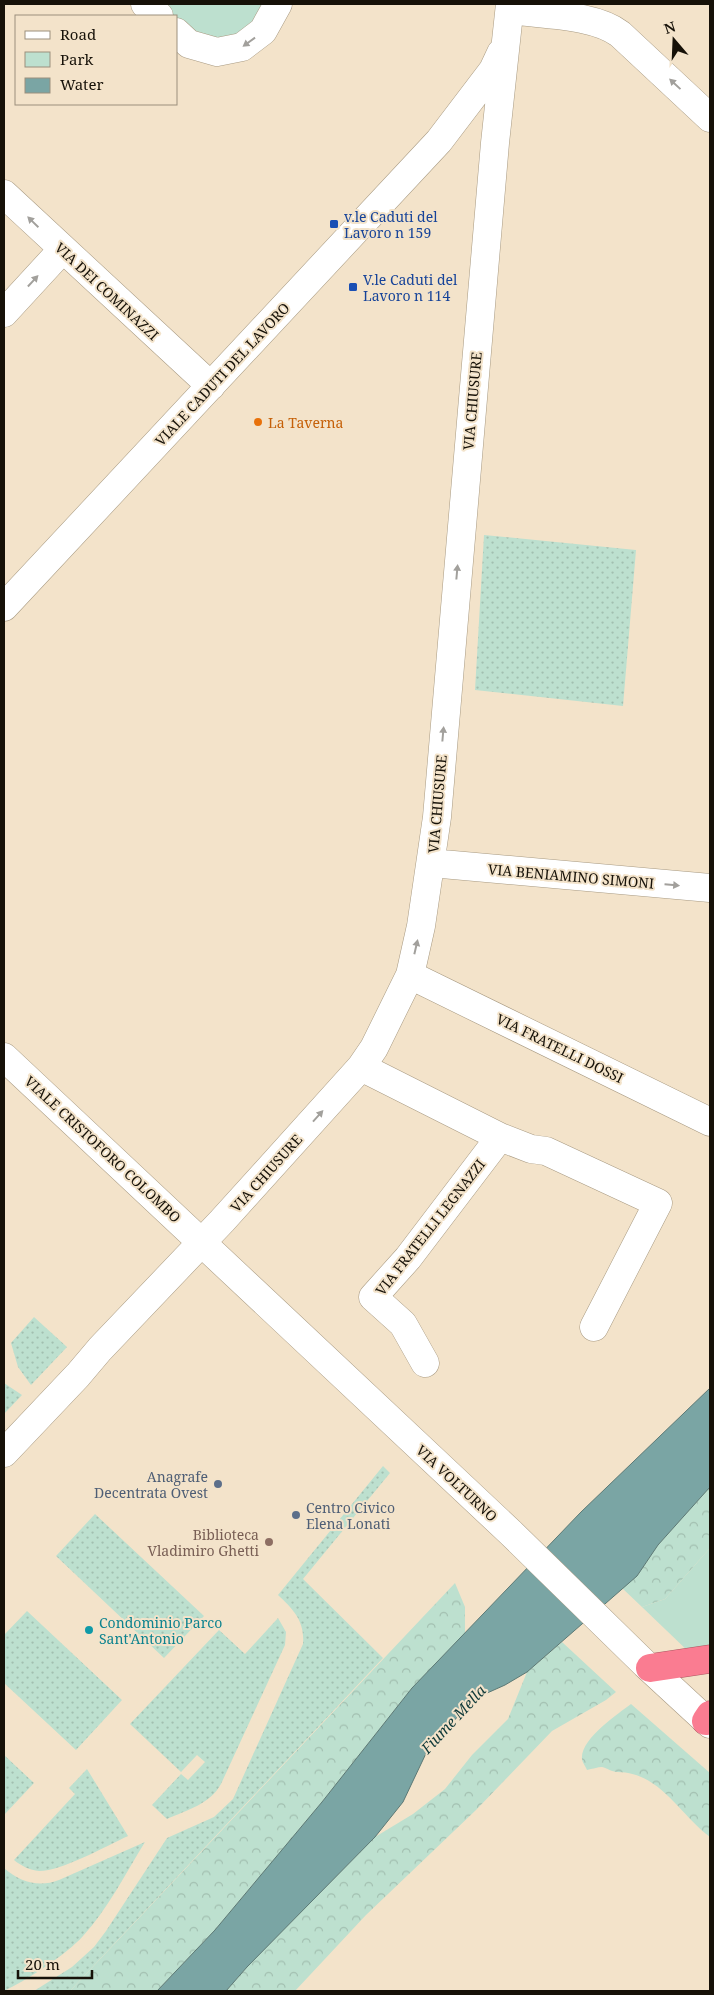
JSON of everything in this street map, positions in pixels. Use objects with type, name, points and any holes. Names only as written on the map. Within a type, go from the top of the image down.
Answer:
[{"type":"highway","points":[[647,1666],[710,1659]]},
{"type":"street","points":[[146,4],[158,15]]},
{"type":"street","points":[[178,34],[189,44],[217,52],[242,47],[263,32],[278,4]]},
{"type":"street","points":[[510,7],[592,20],[607,25],[620,34],[710,118]]},
{"type":"street","name":"VIA CHIUSURE","points":[[4,1453],[202,1242],[361,1068],[374,1048],[410,975],[421,926],[431,863],[498,110],[510,7]]},
{"type":"street","name":"VIALE CADUTI DEL LAVORO","points":[[4,607],[440,141],[493,70],[506,42]]},
{"type":"street","name":"VIALE CADUTI DEL LAVORO","points":[[440,141],[469,120],[498,110]]},
{"type":"street","name":"VIA DEI COMINAZZI","points":[[4,194],[62,250],[211,386]]},
{"type":"street","points":[[4,313],[62,250]]},
{"type":"street","name":"VIA BENIAMINO SIMONI","points":[[431,863],[710,888]]},
{"type":"street","name":"VIA FRATELLI DOSSI","points":[[410,975],[710,1122]]},
{"type":"street","name":"VIALE CRISTOFORO COLOMBO","points":[[4,1057],[202,1242]]},
{"type":"street","points":[[361,1068],[500,1137],[531,1149],[546,1151],[658,1203],[594,1327]]},
{"type":"street","name":"VIA FRATELLI LEGNAZZI","points":[[425,1363],[403,1324],[373,1298],[408,1258],[500,1137]]},
{"type":"street","name":"VIA VOLTURNO","points":[[202,1242],[511,1533],[647,1666],[709,1720]]},
{"type":"green space","points":[[159,4],[265,4],[259,16],[239,34],[230,39],[213,40],[205,37],[178,21],[178,15],[171,15]]},
{"type":"green space","points":[[484,535],[636,550],[623,706],[475,690]]},
{"type":"green space","points":[[34,1317],[67,1347],[31,1385],[18,1367],[11,1343]]},
{"type":"green space","points":[[4,1383],[22,1395],[4,1414]]},
{"type":"green space","points":[[383,1466],[390,1473],[303,1579],[383,1658],[70,1991],[34,1991],[72,1967],[94,1947],[167,1838],[214,1817],[233,1799],[303,1644],[302,1629],[297,1616],[278,1595]]},
{"type":"green space","points":[[710,1487],[710,1548],[665,1599],[642,1607],[622,1588],[637,1576],[658,1545]]},
{"type":"green space","points":[[95,1514],[204,1616],[164,1658],[56,1556]]},
{"type":"green space","points":[[710,1548],[710,1650],[690,1653],[642,1607],[665,1599]]},
{"type":"green space","points":[[455,1583],[465,1607],[465,1634],[412,1688],[322,1802],[215,1930],[157,1991],[70,1991]]},
{"type":"green space","points":[[27,1611],[122,1700],[76,1750],[4,1683],[4,1635]]},
{"type":"green space","points":[[278,1618],[286,1632],[285,1645],[221,1784],[211,1797],[167,1819],[152,1805],[181,1774],[188,1780],[205,1762],[197,1755],[181,1772],[130,1724],[219,1630],[245,1654]]},
{"type":"green space","points":[[562,1642],[616,1692],[606,1700],[552,1731],[476,1810],[366,1915],[295,1991],[226,1991],[247,1967],[375,1837],[413,1814],[445,1789],[472,1755],[508,1719],[527,1672]]},
{"type":"green space","points":[[631,1704],[710,1773],[710,1837],[668,1796],[645,1779],[602,1767],[587,1770],[582,1759],[587,1743],[593,1735]]},
{"type":"green space","points":[[4,1755],[34,1783],[4,1815]]},
{"type":"green space","points":[[87,1769],[128,1836],[71,1863],[49,1870],[32,1870],[14,1860],[75,1794],[69,1788]]},
{"type":"green space","points":[[145,1842],[108,1903],[83,1936],[67,1951],[46,1966],[4,1991],[4,1868],[23,1880],[37,1883],[52,1882]]},
{"type":"water","name":"Fiume Mella","points":[[710,1388],[710,1487],[658,1545],[637,1576],[527,1672],[505,1685],[476,1698],[430,1745],[403,1802],[375,1837],[247,1967],[226,1991],[157,1991],[215,1930],[322,1802],[412,1688],[581,1512]]},
{"type":"place","name":"v.le Caduti del Lavoro n 159","points":[[334,224]]},
{"type":"place","name":"V.le Caduti del Lavoro n 114","points":[[353,287]]},
{"type":"place","name":"La Taverna","points":[[258,422]]},
{"type":"place","name":"Anagrafe Decentrata Ovest","points":[[218,1484]]},
{"type":"place","name":"Centro Civico Elena Lonati","points":[[296,1515]]},
{"type":"place","name":"Biblioteca Vladimiro Ghetti","points":[[269,1542]]},
{"type":"place","name":"Condominio Parco Sant'Antonio","points":[[89,1630]]}]
